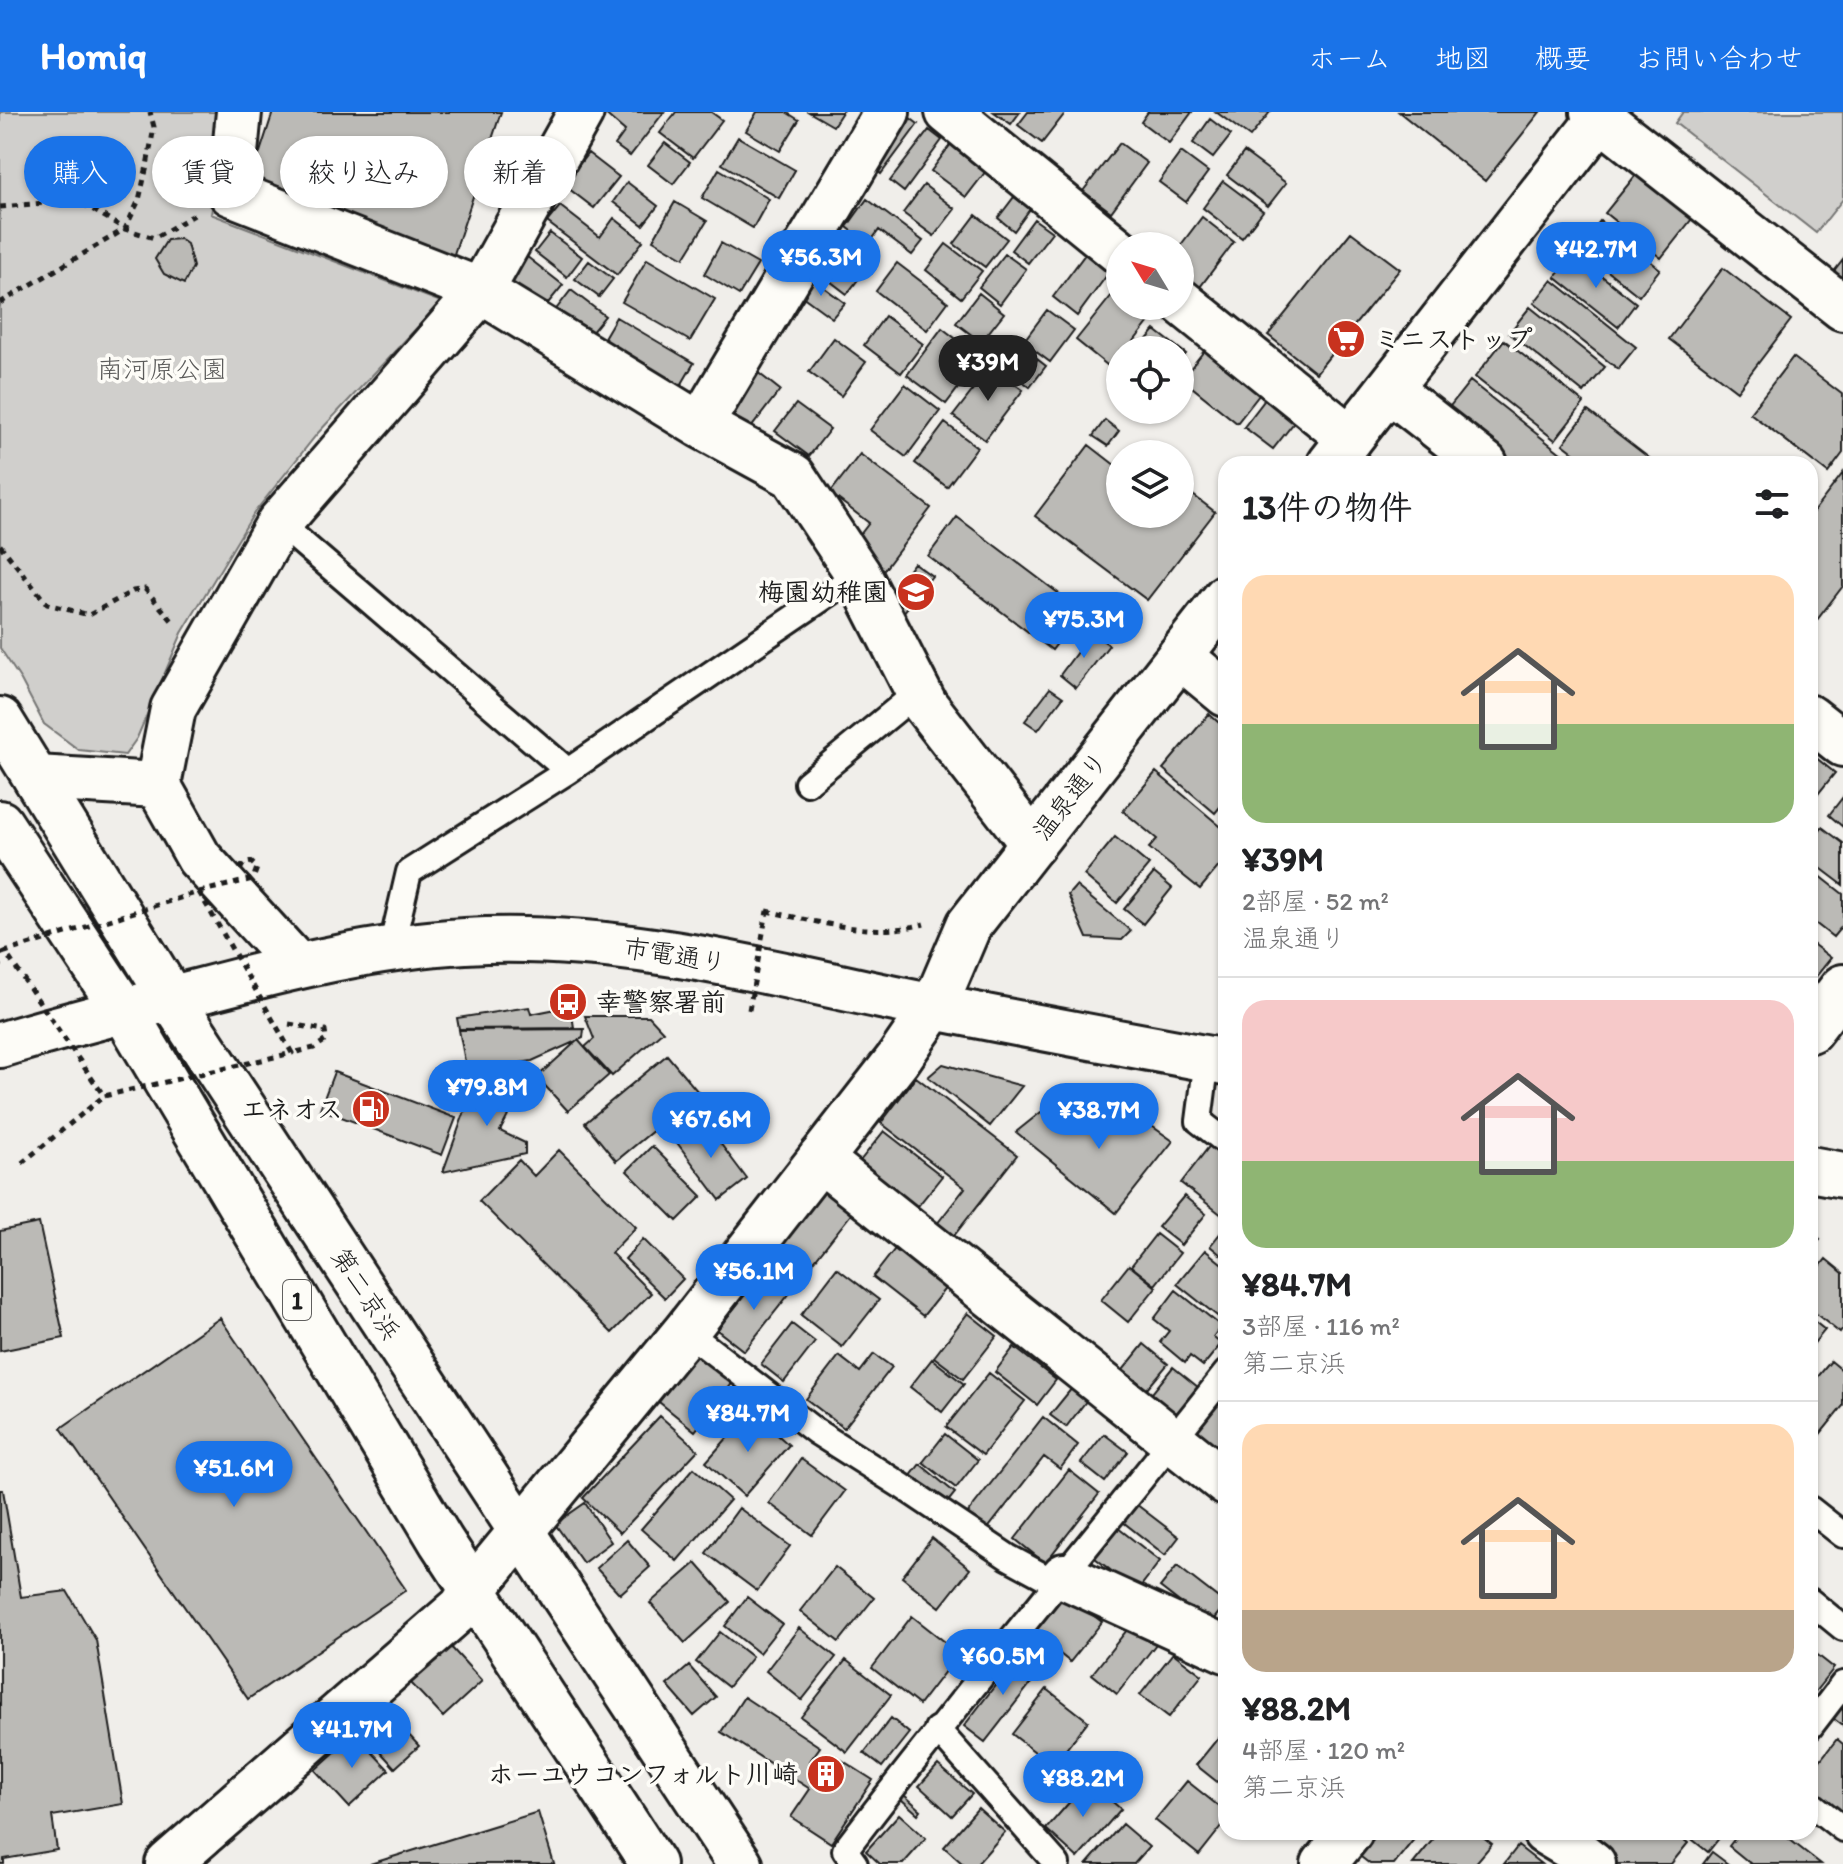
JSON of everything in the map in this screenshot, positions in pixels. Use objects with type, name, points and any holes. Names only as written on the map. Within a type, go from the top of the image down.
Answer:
[{"type":"main road","points":[[237,136],[239,112]]},
{"type":"main road","points":[[297,965],[199,858],[158,785],[173,709],[279,523],[481,291],[581,112]]},
{"type":"main road","points":[[700,425],[887,112]]},
{"type":"main road","points":[[948,112],[1106,241]]},
{"type":"main road","points":[[1194,314],[1340,451],[1599,114],[1843,308]]},
{"type":"main road","points":[[264,206],[481,291],[700,425],[793,476],[858,574],[925,705],[1033,844]]},
{"type":"main road","points":[[1389,389],[1475,456]]},
{"type":"main road","name":"温泉通り","points":[[168,1864],[462,1607],[686,1331],[899,1058],[934,1007],[969,925],[1218,607]]},
{"type":"main road","points":[[1180,656],[1218,687]]},
{"type":"main road","name":"第二京浜","points":[[0,720],[171,998],[740,1864]]},
{"type":"main road","points":[[1818,724],[1843,744]]},
{"type":"main road","points":[[36,778],[158,785]]},
{"type":"main road","name":"1","points":[[0,823],[123,1009],[472,1591],[653,1864]]},
{"type":"main road","name":"市電通り","points":[[0,1045],[123,1009],[297,965],[391,949],[464,941],[539,940],[616,945],[692,956],[934,1007],[1217,1061]]},
{"type":"main road","points":[[1818,1020],[1843,987]]},
{"type":"main road","points":[[820,1159],[1218,1477]]},
{"type":"main road","points":[[1818,1170],[1843,1175]]},
{"type":"main road","points":[[1061,1580],[1218,1647]]},
{"type":"main road","points":[[1324,1864],[1344,1840]]},
{"type":"main road","points":[[1558,1840],[1593,1864]]},
{"type":"lane","points":[[279,523],[568,771]]},
{"type":"lane","points":[[391,949],[409,872],[568,771],[858,574]]},
{"type":"lane","points":[[807,783],[918,692]]},
{"type":"lane","points":[[1217,1061],[1199,1121],[1218,1136]]},
{"type":"lane","points":[[686,1331],[815,1431],[1008,1557],[1061,1580]]},
{"type":"lane","points":[[855,1864],[845,1850],[937,1729],[1218,1383]]},
{"type":"lane","points":[[1818,1515],[1843,1535]]},
{"type":"lane","points":[[1818,1608],[1843,1628]]},
{"type":"lane","points":[[1818,1717],[1843,1684]]},
{"type":"lane","points":[[937,1729],[1057,1864]]},
{"type":"lane","points":[[1818,1809],[1843,1829]]},
{"type":"path","points":[[0,303],[125,229],[139,200],[147,166],[154,127],[150,112]]},
{"type":"path","points":[[0,207],[77,200],[125,229],[154,238],[205,208]]},
{"type":"path","points":[[0,545],[47,604],[89,615],[133,591],[145,589],[203,657]]},
{"type":"path","points":[[104,1096],[2,953],[199,892],[253,879],[257,868],[251,862],[244,863],[238,873]]},
{"type":"path","points":[[199,892],[292,1053]]},
{"type":"path","points":[[749,1010],[767,911],[838,926],[907,929],[930,923]]},
{"type":"path","points":[[22,1163],[104,1096],[314,1048],[326,1040],[325,1030],[289,1024]]},
{"type":"green space","name":"南河原公園","points":[[0,112],[230,112],[226,136],[152,136],[152,208],[212,208],[211,214],[441,302],[317,434],[254,513],[182,633],[137,738],[125,755],[79,750],[44,724],[0,648]]},
{"type":"green space","points":[[1683,112],[1843,112],[1843,199],[1816,233],[1675,123]]},
{"type":"building","points":[[273,112],[501,112],[493,136],[464,136],[464,208],[469,208],[452,260],[321,208],[448,208],[448,136],[280,136],[280,192],[264,185],[264,140]]},
{"type":"building","points":[[603,112],[664,112],[630,156],[615,145],[625,131]]},
{"type":"building","points":[[676,112],[711,112],[722,120],[693,158],[660,133]]},
{"type":"building","points":[[757,112],[786,112],[799,120],[780,151],[746,131]]},
{"type":"building","points":[[809,112],[842,112],[833,126]]},
{"type":"building","points":[[994,112],[1020,112],[1011,124]]},
{"type":"building","points":[[1028,112],[1066,112],[1042,143],[1018,125]]},
{"type":"building","points":[[1148,112],[1192,112],[1169,143],[1141,122]]},
{"type":"building","points":[[1216,112],[1270,112],[1250,137]]},
{"type":"building","points":[[1399,112],[1540,112],[1485,181]]},
{"type":"building","points":[[905,114],[918,124],[881,174],[867,163]]},
{"type":"building","points":[[1210,119],[1231,135],[1213,158],[1193,143]]},
{"type":"building","points":[[929,130],[942,140],[904,192],[890,181]]},
{"type":"building","points":[[738,137],[795,170],[779,198],[722,164]]},
{"type":"building","points":[[665,143],[690,162],[673,184],[648,165]]},
{"type":"building","points":[[1120,143],[1147,163],[1111,212],[1083,191]]},
{"type":"building","points":[[951,144],[986,171],[966,197],[931,171]]},
{"type":"building","points":[[1181,152],[1208,172],[1186,202],[1159,182]]},
{"type":"building","points":[[1244,152],[1286,183],[1268,206],[1227,175]]},
{"type":"building","points":[[588,153],[619,177],[594,208],[576,194],[576,169]]},
{"type":"building","points":[[719,169],[769,199],[753,228],[702,198]]},
{"type":"building","points":[[1639,171],[1695,215],[1661,258],[1605,213]]},
{"type":"building","points":[[1223,181],[1263,211],[1242,238],[1203,208]]},
{"type":"building","points":[[627,182],[658,206],[643,225],[613,202]]},
{"type":"building","points":[[924,185],[955,209],[934,236],[903,213]]},
{"type":"building","points":[[1014,197],[1030,209],[1014,231],[998,218]]},
{"type":"building","points":[[867,199],[923,241],[912,255],[879,230],[869,244],[847,227]]},
{"type":"building","points":[[675,202],[707,221],[684,258],[653,240]]},
{"type":"building","points":[[558,208],[563,208],[600,237],[614,218],[643,241],[617,275],[547,222]]},
{"type":"building","points":[[976,215],[1007,239],[985,267],[954,244]]},
{"type":"building","points":[[1202,217],[1234,242],[1200,287],[1194,282],[1194,232],[1191,232]]},
{"type":"building","points":[[1034,219],[1052,232],[1028,263],[1011,250]]},
{"type":"building","points":[[1600,221],[1660,269],[1639,296],[1579,248]]},
{"type":"building","points":[[1351,232],[1400,269],[1316,373],[1268,335]]},
{"type":"building","points":[[550,233],[582,257],[567,277],[535,252]]},
{"type":"building","points":[[180,239],[187,244],[193,267],[184,284],[164,274],[155,259],[167,240]]},
{"type":"building","points":[[721,243],[758,264],[739,295],[704,274]]},
{"type":"building","points":[[946,244],[982,271],[961,298],[926,270]]},
{"type":"building","points":[[829,247],[863,273],[847,294],[813,268]]},
{"type":"building","points":[[1086,253],[1106,268],[1106,276],[1077,316],[1053,297]]},
{"type":"building","points":[[1005,254],[1026,269],[1000,304],[979,287]]},
{"type":"building","points":[[1574,254],[1636,303],[1618,327],[1555,277]]},
{"type":"building","points":[[526,256],[563,285],[544,308],[508,280]]},
{"type":"building","points":[[647,259],[715,299],[690,341],[622,302]]},
{"type":"building","points":[[1843,260],[1843,288],[1829,278]]},
{"type":"building","points":[[589,261],[613,279],[599,297],[575,279]]},
{"type":"building","points":[[897,263],[948,302],[927,330],[876,291]]},
{"type":"building","points":[[1723,268],[1791,320],[1737,391],[1669,339]]},
{"type":"building","points":[[810,277],[845,303],[832,318],[798,293]]},
{"type":"building","points":[[1552,280],[1636,347],[1618,369],[1534,303]]},
{"type":"building","points":[[571,290],[605,316],[587,338],[554,312]]},
{"type":"building","points":[[979,293],[1004,313],[981,342],[956,323]]},
{"type":"building","points":[[1106,302],[1106,320],[1150,320],[1138,336],[1106,336],[1106,364],[1076,340]]},
{"type":"building","points":[[1530,307],[1605,367],[1584,393],[1509,333]]},
{"type":"building","points":[[1047,310],[1074,330],[1050,362],[1023,342]]},
{"type":"building","points":[[885,316],[923,344],[901,373],[864,345]]},
{"type":"building","points":[[616,317],[694,363],[676,394],[598,348]]},
{"type":"building","points":[[942,328],[981,358],[946,404],[907,375]]},
{"type":"building","points":[[834,338],[866,362],[841,396],[809,372]]},
{"type":"building","points":[[1504,340],[1584,403],[1555,440],[1475,377]]},
{"type":"building","points":[[1014,341],[1046,366],[1030,387],[998,362]]},
{"type":"building","points":[[1208,346],[1263,390],[1237,423],[1194,389],[1194,364]]},
{"type":"building","points":[[1793,357],[1843,395],[1843,453],[1828,473],[1818,465],[1818,456],[1806,456],[1750,413]]},
{"type":"building","points":[[991,367],[1023,390],[985,440],[953,416]]},
{"type":"building","points":[[756,371],[780,390],[744,437],[721,419]]},
{"type":"building","points":[[1470,381],[1564,456],[1495,456],[1443,415]]},
{"type":"building","points":[[905,384],[940,411],[906,457],[870,430]]},
{"type":"building","points":[[1267,397],[1296,420],[1273,449],[1244,427]]},
{"type":"building","points":[[796,404],[830,429],[809,456],[775,431]]},
{"type":"building","points":[[1588,411],[1647,456],[1579,456],[1563,444]]},
{"type":"building","points":[[1105,420],[1106,424],[1119,431],[1112,440],[1106,440],[1106,445],[1093,436]]},
{"type":"building","points":[[945,423],[977,447],[947,487],[915,463]]},
{"type":"building","points":[[1089,445],[1106,458],[1106,528],[1194,528],[1194,496],[1215,512],[1147,600],[1035,516]]},
{"type":"building","points":[[860,454],[931,508],[881,574],[849,549],[869,523],[830,493]]},
{"type":"building","points":[[1843,473],[1843,586],[1818,619],[1818,506]]},
{"type":"building","points":[[957,517],[1082,611],[1052,650],[928,556]]},
{"type":"building","points":[[914,563],[932,576],[903,613],[886,600]]},
{"type":"building","points":[[1092,632],[1109,645],[1076,688],[1060,675]]},
{"type":"building","points":[[1050,688],[1063,697],[1038,730],[1025,721]]},
{"type":"building","points":[[1209,714],[1218,722],[1218,809],[1215,813],[1163,769]]},
{"type":"building","points":[[1818,759],[1835,773],[1818,794]]},
{"type":"building","points":[[1156,772],[1218,824],[1218,868],[1200,889],[1149,848],[1157,839],[1123,811]]},
{"type":"building","points":[[1843,797],[1843,827],[1829,815]]},
{"type":"building","points":[[1822,827],[1843,843],[1843,885],[1818,866],[1818,832]]},
{"type":"building","points":[[1115,837],[1149,865],[1117,903],[1084,875]]},
{"type":"building","points":[[1154,873],[1172,888],[1143,924],[1124,909]]},
{"type":"building","points":[[1818,874],[1843,894],[1843,925],[1833,937],[1818,925]]},
{"type":"building","points":[[1076,886],[1131,931],[1122,940],[1087,938],[1068,895]]},
{"type":"building","points":[[1818,948],[1831,958],[1818,974]]},
{"type":"building","points":[[571,1006],[574,1028],[459,1029],[457,1018],[529,1007],[531,1014]]},
{"type":"building","points":[[585,1016],[649,1016],[663,1031],[612,1076],[585,1047],[594,1039]]},
{"type":"building","points":[[584,1029],[583,1038],[532,1061],[467,1072],[459,1030]]},
{"type":"building","points":[[578,1040],[609,1075],[568,1111],[537,1077]]},
{"type":"building","points":[[667,1055],[699,1093],[616,1161],[585,1123]]},
{"type":"building","points":[[943,1064],[1022,1086],[990,1126],[928,1077]]},
{"type":"building","points":[[334,1072],[456,1118],[442,1155],[320,1109]]},
{"type":"building","points":[[530,1074],[500,1131],[525,1143],[525,1154],[443,1172],[471,1094]]},
{"type":"building","points":[[916,1077],[1017,1155],[949,1242],[933,1229],[965,1188],[881,1123]]},
{"type":"building","points":[[1041,1112],[1143,1120],[1173,1141],[1116,1213],[1016,1132]]},
{"type":"building","points":[[702,1119],[747,1179],[720,1200],[675,1140]]},
{"type":"building","points":[[884,1131],[942,1176],[914,1211],[856,1166]]},
{"type":"building","points":[[1211,1144],[1218,1150],[1218,1212],[1181,1183]]},
{"type":"building","points":[[652,1146],[702,1196],[677,1221],[627,1171]]},
{"type":"building","points":[[559,1150],[636,1227],[611,1253],[651,1293],[612,1333],[479,1201],[519,1160],[534,1176]]},
{"type":"building","points":[[824,1191],[852,1213],[793,1288],[765,1267]]},
{"type":"building","points":[[1184,1196],[1206,1214],[1181,1245],[1158,1227]]},
{"type":"building","points":[[39,1223],[64,1338],[0,1351],[0,1231]]},
{"type":"building","points":[[1156,1234],[1180,1253],[1155,1285],[1131,1266]]},
{"type":"building","points":[[1218,1236],[1218,1252],[1210,1246]]},
{"type":"building","points":[[643,1239],[683,1279],[665,1298],[625,1259]]},
{"type":"building","points":[[898,1245],[948,1285],[923,1316],[873,1277]]},
{"type":"building","points":[[1205,1250],[1218,1261],[1218,1317],[1177,1284]]},
{"type":"building","points":[[1826,1259],[1843,1273],[1843,1329],[1840,1333],[1818,1315],[1818,1269]]},
{"type":"building","points":[[1129,1265],[1156,1287],[1128,1322],[1101,1300]]},
{"type":"building","points":[[837,1268],[879,1300],[842,1347],[801,1315]]},
{"type":"building","points":[[763,1272],[790,1293],[744,1351],[717,1330]]},
{"type":"building","points":[[1176,1290],[1218,1324],[1213,1337],[1218,1341],[1218,1348],[1203,1366],[1190,1356],[1185,1363],[1160,1342],[1169,1331],[1154,1319]]},
{"type":"building","points":[[968,1313],[997,1336],[963,1379],[934,1357]]},
{"type":"building","points":[[220,1318],[406,1590],[248,1699],[61,1428]]},
{"type":"building","points":[[792,1324],[815,1342],[784,1382],[761,1364]]},
{"type":"building","points":[[1818,1324],[1825,1330],[1818,1338]]},
{"type":"building","points":[[1144,1344],[1168,1364],[1147,1389],[1123,1370]]},
{"type":"building","points":[[1014,1347],[1056,1380],[1037,1405],[995,1372]]},
{"type":"building","points":[[697,1353],[734,1381],[695,1431],[659,1402]]},
{"type":"building","points":[[874,1354],[892,1367],[844,1428],[806,1399],[839,1356],[860,1372]]},
{"type":"building","points":[[932,1359],[964,1384],[942,1412],[910,1387]]},
{"type":"building","points":[[1831,1361],[1843,1371],[1843,1406],[1818,1437],[1818,1376]]},
{"type":"building","points":[[1173,1367],[1204,1392],[1179,1423],[1148,1398]]},
{"type":"building","points":[[989,1373],[1025,1401],[983,1455],[946,1427]]},
{"type":"building","points":[[1072,1388],[1087,1400],[1066,1427],[1050,1415]]},
{"type":"building","points":[[1216,1396],[1218,1398],[1216,1455],[1187,1433]]},
{"type":"building","points":[[751,1411],[789,1445],[744,1496],[706,1462]]},
{"type":"building","points":[[660,1416],[698,1450],[620,1533],[583,1498]]},
{"type":"building","points":[[1043,1417],[1078,1445],[1060,1469],[1044,1457],[986,1531],[966,1515]]},
{"type":"building","points":[[945,1434],[978,1460],[956,1488],[923,1462]]},
{"type":"building","points":[[1104,1434],[1128,1452],[1105,1482],[1081,1463]]},
{"type":"building","points":[[801,1459],[845,1491],[812,1535],[769,1503]]},
{"type":"building","points":[[920,1464],[955,1493],[942,1509],[907,1481]]},
{"type":"building","points":[[694,1468],[730,1500],[677,1561],[641,1529]]},
{"type":"building","points":[[1069,1470],[1099,1494],[1045,1563],[1015,1539]]},
{"type":"building","points":[[0,1490],[3,1490],[21,1597],[67,1591],[96,1640],[123,1804],[52,1816],[57,1850],[4,1859],[4,1864],[0,1864]]},
{"type":"building","points":[[1132,1501],[1179,1537],[1165,1555],[1118,1518]]},
{"type":"building","points":[[585,1503],[611,1542],[583,1563],[555,1524]]},
{"type":"building","points":[[739,1508],[790,1546],[757,1591],[706,1553]]},
{"type":"building","points":[[1113,1524],[1160,1561],[1137,1591],[1090,1554]]},
{"type":"building","points":[[932,1538],[970,1569],[940,1607],[902,1577]]},
{"type":"building","points":[[627,1540],[650,1567],[620,1594],[596,1568]]},
{"type":"building","points":[[696,1563],[730,1602],[685,1643],[650,1603]]},
{"type":"building","points":[[1177,1566],[1218,1598],[1218,1614],[1209,1625],[1160,1587]]},
{"type":"building","points":[[835,1567],[874,1598],[839,1642],[800,1611]]},
{"type":"building","points":[[1065,1594],[1102,1622],[1070,1662],[1034,1633]]},
{"type":"building","points":[[747,1597],[782,1624],[759,1653],[725,1626]]},
{"type":"building","points":[[912,1616],[959,1653],[919,1705],[872,1668]]},
{"type":"building","points":[[1131,1625],[1156,1644],[1117,1694],[1092,1674]]},
{"type":"building","points":[[799,1628],[836,1657],[802,1700],[766,1671]]},
{"type":"building","points":[[720,1632],[752,1657],[728,1687],[696,1662]]},
{"type":"building","points":[[450,1646],[482,1681],[443,1717],[410,1682]]},
{"type":"building","points":[[1021,1652],[1042,1669],[985,1742],[964,1726]]},
{"type":"building","points":[[1173,1653],[1202,1675],[1169,1717],[1140,1695]]},
{"type":"building","points":[[1818,1655],[1834,1668],[1818,1688]]},
{"type":"building","points":[[846,1660],[891,1695],[847,1752],[801,1717]]},
{"type":"building","points":[[689,1666],[716,1697],[694,1716],[667,1685]]},
{"type":"building","points":[[1047,1689],[1088,1721],[1053,1766],[1012,1734]]},
{"type":"building","name":"ホーユウコンフォルト川崎","points":[[744,1697],[820,1747],[810,1761],[823,1769],[832,1754],[873,1780],[831,1843],[791,1817],[810,1789],[721,1732]]},
{"type":"building","points":[[1843,1698],[1843,1726],[1829,1715]]},
{"type":"building","points":[[383,1707],[419,1746],[395,1768],[360,1729]]},
{"type":"building","points":[[891,1718],[909,1733],[882,1767],[864,1753]]},
{"type":"building","points":[[355,1734],[389,1770],[349,1807],[315,1770]]},
{"type":"building","points":[[1218,1738],[1218,1783],[1196,1765]]},
{"type":"building","points":[[1837,1739],[1843,1744],[1843,1815],[1818,1795],[1818,1763]]},
{"type":"building","points":[[938,1765],[972,1794],[952,1816],[919,1786]]},
{"type":"building","points":[[1088,1781],[1121,1809],[1078,1858],[1046,1829]]},
{"type":"building","points":[[1187,1781],[1218,1806],[1218,1831],[1199,1855],[1155,1820]]},
{"type":"building","points":[[904,1795],[921,1810],[918,1814],[901,1799]]},
{"type":"building","points":[[978,1808],[1005,1832],[977,1864],[963,1864],[944,1847]]},
{"type":"building","points":[[538,1812],[554,1864],[370,1864]]},
{"type":"building","points":[[899,1814],[926,1838],[903,1864],[880,1864],[866,1851]]},
{"type":"building","points":[[1122,1824],[1149,1847],[1134,1864],[1087,1864]]},
{"type":"building","points":[[1360,1840],[1414,1840],[1394,1864],[1370,1864],[1352,1850]]},
{"type":"building","points":[[1432,1840],[1487,1840],[1492,1844],[1475,1864],[1413,1864]]},
{"type":"building","points":[[1593,1840],[1684,1840],[1688,1843],[1671,1864],[1610,1864]]},
{"type":"building","points":[[1693,1840],[1718,1840],[1708,1852]]},
{"type":"building","points":[[1734,1840],[1790,1840],[1821,1864],[1751,1864],[1729,1846]]},
{"type":"building","points":[[1518,1846],[1541,1864],[1504,1864]]},
{"type":"building","points":[[1712,1852],[1728,1864],[1703,1864]]},
{"type":"place","name":"ミニストップ","points":[[1346,339]]},
{"type":"place","name":"梅園幼稚園","points":[[916,592]]},
{"type":"place","name":"幸警察署前","points":[[568,1002]]},
{"type":"place","name":"エネオス","points":[[371,1109]]},
{"type":"place","name":"ホーユウコンフォルト川崎","points":[[826,1774]]}]
